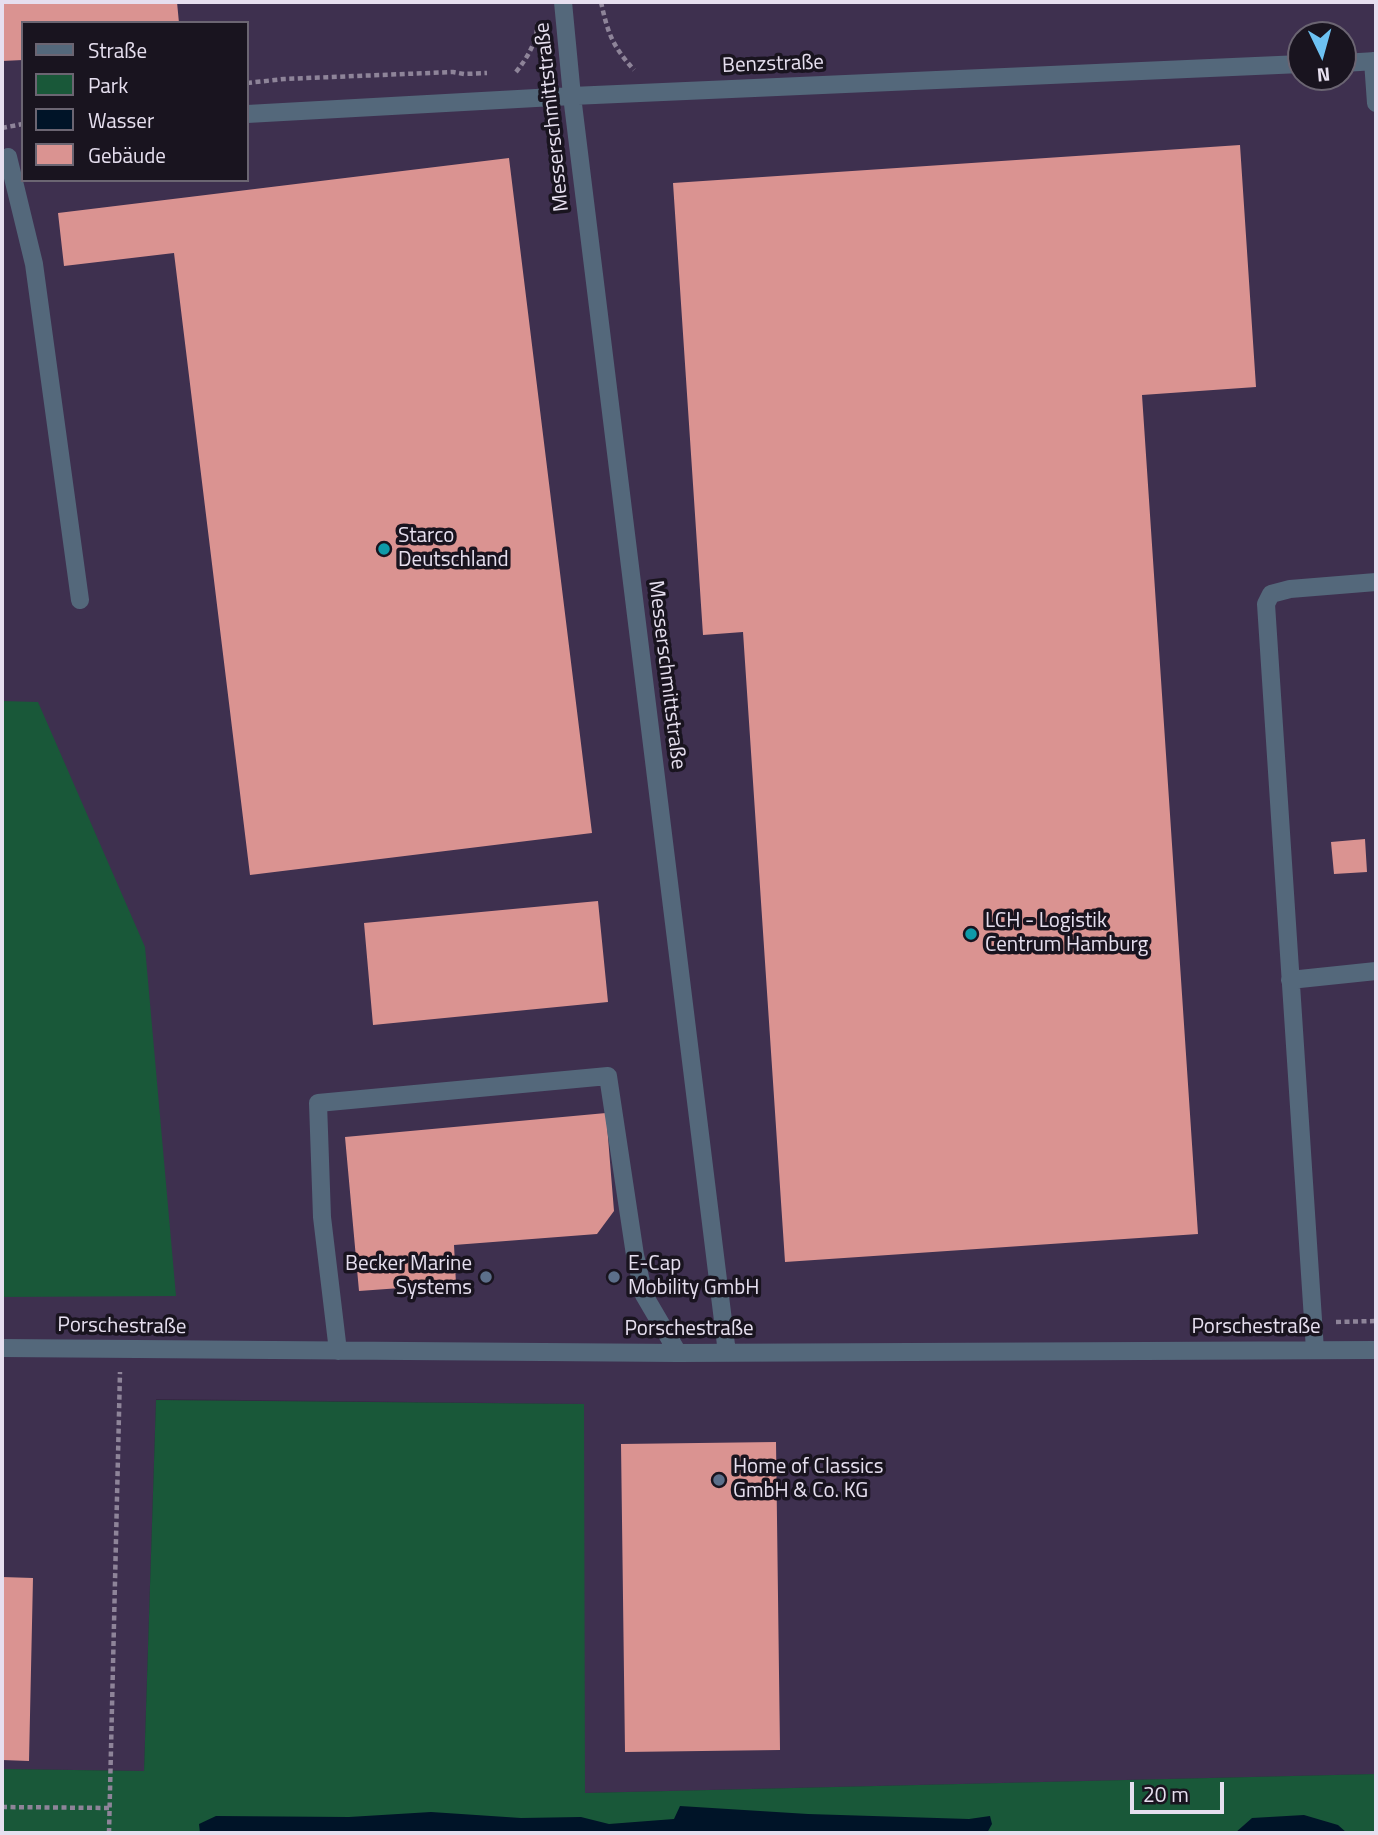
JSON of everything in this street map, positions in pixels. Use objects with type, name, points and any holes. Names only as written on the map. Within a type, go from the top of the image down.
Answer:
[{"type":"street","name":"Messerschmittstraße","points":[[563,2],[572,96],[727,1353]]},
{"type":"street","points":[[1357,62],[1375,61],[1376,103]]},
{"type":"street","name":"Benzstraße","points":[[248,114],[572,96],[1287,65]]},
{"type":"street","points":[[11,156],[34,264],[80,600]]},
{"type":"street","points":[[1315,1350],[1266,604],[1271,594],[1290,589],[1376,582]]},
{"type":"street","points":[[1290,980],[1376,971]]},
{"type":"street","points":[[338,1351],[322,1217],[318,1102],[608,1076],[635,1255],[644,1295],[678,1353]]},
{"type":"street","name":"Porschestraße","points":[[2,1348],[678,1353],[1376,1350]]},
{"type":"path","points":[[601,2],[608,35],[635,70]]},
{"type":"path","points":[[516,72],[535,42],[538,17]]},
{"type":"path","points":[[2,128],[21,124]]},
{"type":"path","points":[[109,1833],[120,1350]]},
{"type":"path","points":[[2,1807],[109,1808]]},
{"type":"shaded area","points":[[2,2],[1376,2],[1376,1774],[584,1793],[584,1404],[156,1399],[144,1771],[2,1769]]},
{"type":"green space","points":[[2,701],[38,702],[145,947],[176,1296],[2,1297]]},
{"type":"green space","points":[[156,1400],[584,1404],[585,1793],[1376,1774],[1376,1833],[2,1833],[2,1769],[144,1771]]},
{"type":"water","points":[[680,1806],[808,1814],[969,1819],[990,1816],[992,1824],[987,1833],[200,1833],[199,1824],[216,1816],[349,1817],[431,1812],[521,1818],[581,1817],[609,1824],[674,1819]]},
{"type":"water","points":[[1304,1815],[1338,1825],[1347,1833],[1235,1833],[1252,1818]]},
{"type":"building","points":[[2,2],[177,2],[179,21],[21,21],[21,60],[2,61]]},
{"type":"building","name":"LCH - Logistik Centrum Hamburg","points":[[1240,145],[1256,387],[1142,395],[1198,1234],[785,1262],[743,632],[703,635],[673,183]]},
{"type":"building","name":"Starco Deutschland","points":[[509,158],[592,833],[250,875],[174,253],[64,266],[58,213]]},
{"type":"building","points":[[1365,839],[1367,872],[1334,874],[1331,842]]},
{"type":"building","points":[[598,901],[608,1002],[373,1025],[364,923]]},
{"type":"building","points":[[606,1113],[614,1211],[597,1234],[454,1245],[456,1284],[359,1291],[345,1137]]},
{"type":"building","points":[[776,1442],[780,1750],[625,1752],[621,1444]]},
{"type":"building","points":[[2,1577],[33,1578],[29,1761],[2,1760]]},
{"type":"place","name":"Starco Deutschland","points":[[384,549]]},
{"type":"place","name":"LCH - Logistik Centrum Hamburg","points":[[971,934]]},
{"type":"place","name":"Becker Marine Systems","points":[[486,1277]]},
{"type":"place","name":"E-Cap Mobility GmbH","points":[[614,1277]]},
{"type":"place","name":"Home of Classics GmbH & Co. KG","points":[[719,1480]]}]
